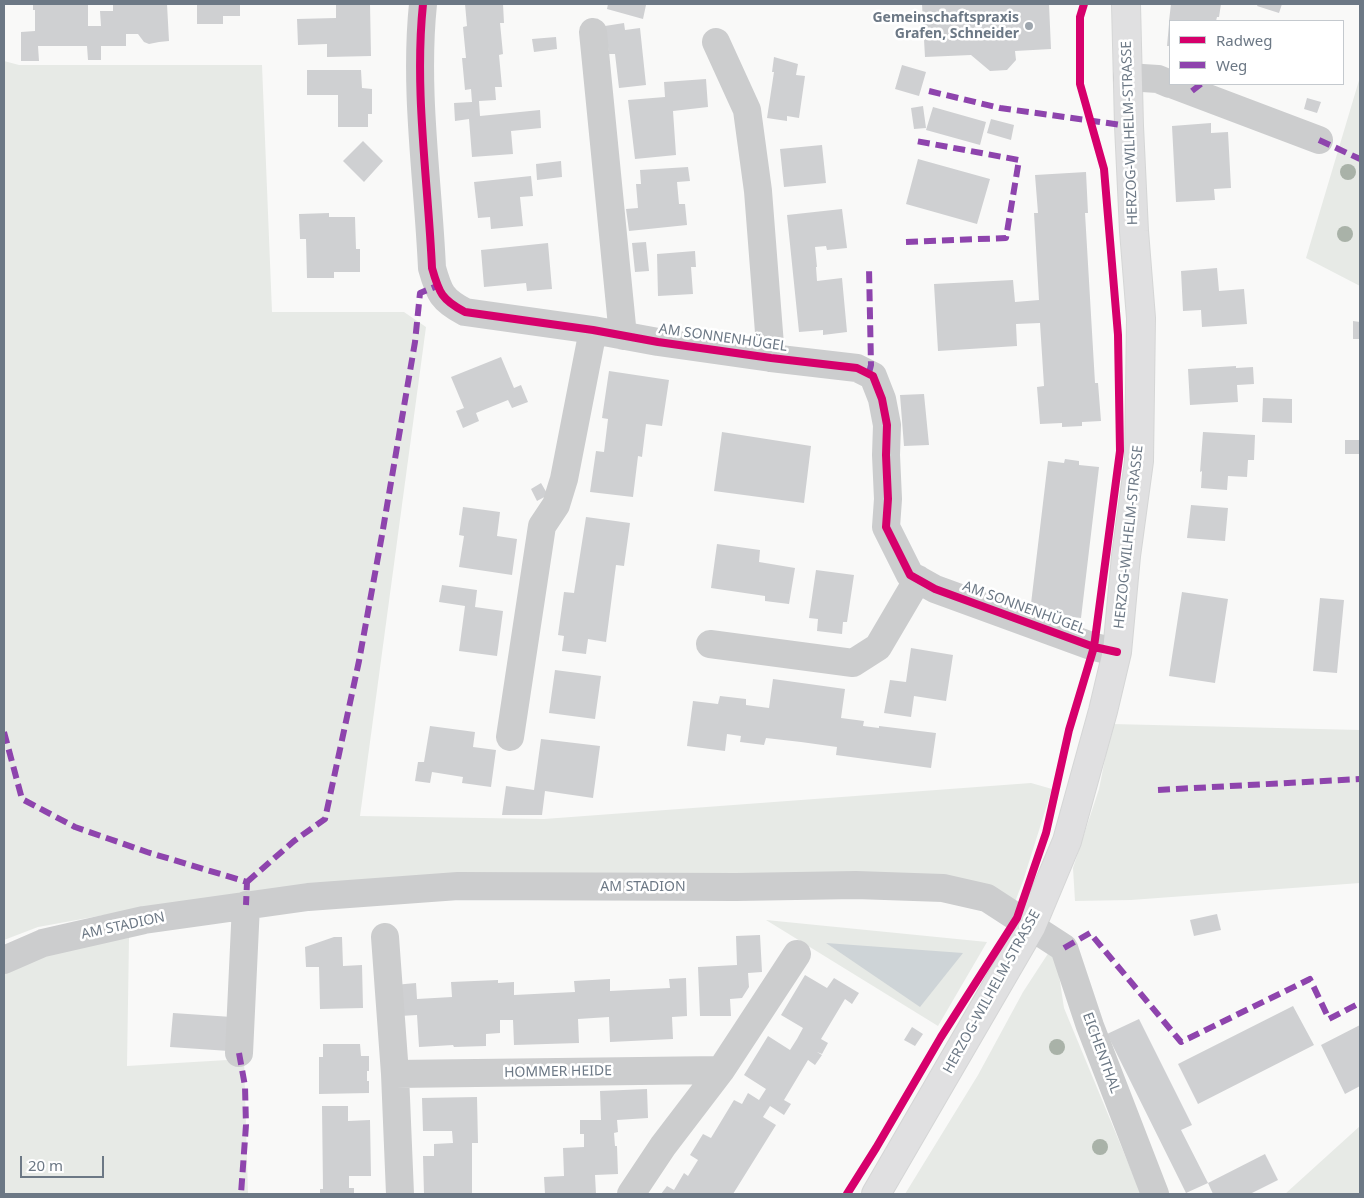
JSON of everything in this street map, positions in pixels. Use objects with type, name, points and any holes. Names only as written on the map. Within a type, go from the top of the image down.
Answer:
[{"type":"main road","name":"HERZOG-WILHELM-STRASSE","points":[[876,1194],[1031,927],[1067,841],[1103,712],[1117,652],[1126,556],[1139,461],[1141,318],[1134,231],[1127,77],[1126,4]]},
{"type":"street","name":"AM SONNENHÜGEL","points":[[423,4],[420,31],[421,118],[432,268],[437,286],[449,304],[465,312],[771,358],[857,368],[873,376],[882,399],[887,425],[888,499],[886,527],[910,574],[935,589],[1094,647],[1117,652]]},
{"type":"street","points":[[594,32],[623,336]]},
{"type":"street","name":"AM SONNENHÜGEL","points":[[716,42],[747,110],[760,214],[771,358]]},
{"type":"street","points":[[1127,77],[1158,79],[1169,84]]},
{"type":"street","points":[[1173,85],[1318,140]]},
{"type":"street","points":[[510,737],[542,526],[556,505],[564,480],[593,330]]},
{"type":"street","points":[[710,644],[853,663],[878,647],[918,579]]},
{"type":"street","name":"AM STADION","points":[[4,960],[43,943],[144,920],[308,897],[458,886],[707,887],[856,885],[943,888],[987,898],[1031,927]]},
{"type":"street","points":[[239,1053],[246,905]]},
{"type":"street","name":"EICHENTHAL","points":[[1031,927],[1064,948],[1090,1026],[1156,1194]]},
{"type":"street","points":[[385,937],[395,1074],[400,1194]]},
{"type":"street","points":[[631,1194],[663,1146],[722,1070],[797,954]]},
{"type":"street","name":"HOMMER HEIDE","points":[[395,1074],[722,1070]]},
{"type":"shaded area","points":[[4,61],[19,65],[262,65],[272,312],[404,312],[426,327],[360,816],[544,819],[1031,783],[1052,789],[1013,907],[866,881],[121,912],[38,927],[4,940]]},
{"type":"shaded area","points":[[1360,77],[1360,286],[1306,258]]},
{"type":"shaded area","points":[[1112,724],[1360,730],[1360,883],[1131,900],[1075,901],[1073,868],[1099,789]]},
{"type":"shaded area","points":[[766,920],[987,942],[938,1026]]},
{"type":"shaded area","points":[[129,938],[127,1066],[244,1059],[248,1194],[4,1194],[4,969],[85,941]]},
{"type":"shaded area","points":[[826,943],[963,953],[920,1007]]},
{"type":"shaded area","points":[[1049,952],[1057,962],[1064,1008],[1141,1194],[905,1194],[978,1075],[1023,992]]},
{"type":"shaded area","points":[[1360,1126],[1360,1194],[1285,1194]]},
{"type":"building","points":[[33,4],[88,4],[88,26],[101,26],[100,11],[113,11],[113,4],[167,4],[169,41],[149,44],[144,42],[138,34],[126,34],[126,46],[101,46],[101,60],[88,60],[87,46],[38,46],[39,61],[21,61],[21,32],[35,31],[35,10],[33,10]]},
{"type":"building","points":[[197,4],[240,4],[240,16],[223,16],[223,24],[197,24]]},
{"type":"building","points":[[336,4],[370,4],[371,56],[327,57],[327,44],[298,45],[297,19],[336,18]]},
{"type":"building","points":[[465,4],[503,4],[504,23],[500,23],[503,54],[499,55],[502,87],[495,87],[496,100],[479,101],[480,116],[540,110],[541,128],[511,131],[513,154],[472,157],[469,119],[455,121],[454,103],[472,102],[471,89],[465,90],[462,58],[466,58],[463,27],[467,26]]},
{"type":"building","points":[[608,4],[646,5],[643,19],[607,9]]},
{"type":"building","points":[[922,4],[1049,4],[1051,49],[1015,51],[1016,60],[1007,70],[990,71],[971,55],[925,57]]},
{"type":"building","points":[[1171,4],[1221,4],[1219,17],[1216,20],[1169,20]]},
{"type":"building","points":[[1258,4],[1282,4],[1279,13],[1257,6]]},
{"type":"building","points":[[624,23],[625,30],[640,28],[646,85],[619,88],[615,54],[609,54],[605,26]]},
{"type":"building","points":[[1169,24],[1169,46],[1167,46]]},
{"type":"building","points":[[556,37],[557,49],[534,52],[532,39]]},
{"type":"building","points":[[774,57],[798,64],[796,75],[805,76],[799,118],[787,116],[787,121],[767,118],[774,72],[772,72]]},
{"type":"building","points":[[902,65],[926,72],[919,96],[895,89]]},
{"type":"building","points":[[307,70],[361,70],[362,88],[372,89],[372,114],[368,114],[368,127],[338,127],[338,95],[307,95]]},
{"type":"building","points":[[706,79],[708,107],[673,111],[676,155],[635,159],[628,100],[665,97],[664,82]]},
{"type":"building","points":[[1307,98],[1321,102],[1317,113],[1304,109]]},
{"type":"building","points":[[923,106],[926,128],[914,129],[911,108]]},
{"type":"building","points":[[933,107],[986,122],[980,145],[926,130]]},
{"type":"building","points":[[991,119],[1014,125],[1011,140],[987,133]]},
{"type":"building","points":[[1211,123],[1211,133],[1228,132],[1231,188],[1214,189],[1215,200],[1176,202],[1172,126]]},
{"type":"building","points":[[363,141],[383,161],[364,182],[343,161]]},
{"type":"building","points":[[822,145],[826,183],[784,187],[780,149]]},
{"type":"building","points":[[918,159],[990,179],[977,224],[906,204]]},
{"type":"building","points":[[561,161],[562,177],[537,180],[536,164]]},
{"type":"building","points":[[688,167],[690,181],[677,182],[679,204],[685,204],[687,225],[629,231],[626,209],[638,208],[636,184],[641,184],[640,170]]},
{"type":"building","points":[[1086,172],[1088,213],[1085,213],[1095,383],[1098,383],[1101,421],[1082,422],[1082,426],[1062,427],[1062,423],[1040,424],[1037,387],[1044,386],[1040,323],[1016,324],[1017,346],[938,351],[934,284],[1013,280],[1015,302],[1039,300],[1034,213],[1038,213],[1035,175]]},
{"type":"building","points":[[531,176],[533,196],[520,197],[523,226],[491,229],[490,217],[478,218],[474,182]]},
{"type":"building","points":[[842,209],[847,248],[827,250],[826,246],[815,247],[817,281],[842,278],[847,332],[823,335],[823,330],[799,332],[787,215]]},
{"type":"building","points":[[329,213],[329,217],[355,217],[356,249],[360,249],[360,272],[334,272],[334,278],[307,278],[306,239],[300,239],[299,214]]},
{"type":"building","points":[[646,242],[649,271],[635,272],[632,243]]},
{"type":"building","points":[[548,243],[552,289],[527,291],[526,283],[484,287],[481,250]]},
{"type":"building","points":[[695,251],[696,267],[691,267],[693,294],[658,296],[657,254]]},
{"type":"building","points":[[1217,268],[1219,291],[1244,289],[1247,324],[1202,327],[1201,310],[1183,311],[1181,271]]},
{"type":"building","points":[[1353,321],[1360,322],[1360,339],[1353,339]]},
{"type":"building","points":[[501,357],[514,388],[521,385],[528,402],[512,408],[508,400],[476,413],[479,421],[463,428],[456,411],[464,408],[451,377]]},
{"type":"building","points":[[1236,366],[1236,368],[1253,367],[1254,384],[1237,385],[1238,402],[1190,405],[1188,369]]},
{"type":"building","points":[[609,371],[669,380],[662,426],[646,424],[642,457],[638,456],[633,497],[590,492],[596,451],[604,452],[608,419],[602,418]]},
{"type":"building","points":[[924,394],[929,445],[904,446],[900,395]]},
{"type":"building","points":[[1263,398],[1292,399],[1292,423],[1262,422]]},
{"type":"building","points":[[722,432],[811,446],[804,503],[714,491]]},
{"type":"building","points":[[1203,432],[1255,435],[1254,460],[1248,460],[1247,477],[1228,476],[1227,490],[1201,488],[1202,471],[1200,472]]},
{"type":"building","points":[[1345,440],[1360,440],[1360,454],[1345,454]]},
{"type":"building","points":[[1065,459],[1079,461],[1079,465],[1099,467],[1081,618],[1030,612],[1048,461],[1064,463]]},
{"type":"building","points":[[541,483],[548,495],[537,501],[531,489]]},
{"type":"building","points":[[1191,505],[1228,508],[1225,541],[1187,538]]},
{"type":"building","points":[[463,507],[500,512],[497,536],[517,539],[512,575],[459,567],[464,536],[459,535]]},
{"type":"building","points":[[586,517],[630,523],[624,566],[616,565],[606,642],[588,639],[586,654],[562,651],[564,636],[558,635],[564,592],[574,593]]},
{"type":"building","points":[[717,544],[760,550],[759,562],[795,568],[789,604],[765,601],[765,596],[711,588]]},
{"type":"building","points":[[816,570],[854,575],[847,622],[843,622],[842,634],[817,631],[818,619],[809,618]]},
{"type":"building","points":[[442,585],[477,590],[475,607],[503,611],[497,656],[459,651],[465,606],[439,602]]},
{"type":"building","points":[[1182,592],[1228,599],[1215,683],[1169,676]]},
{"type":"building","points":[[1320,598],[1344,600],[1337,673],[1313,671]]},
{"type":"building","points":[[911,648],[953,655],[946,701],[914,696],[911,717],[884,713],[890,680],[906,682]]},
{"type":"building","points":[[555,670],[601,676],[595,719],[549,713]]},
{"type":"building","points":[[773,679],[845,689],[841,718],[864,721],[863,726],[879,728],[879,726],[936,733],[931,768],[836,755],[837,747],[801,742],[766,738],[764,745],[740,742],[741,736],[727,734],[725,751],[687,746],[693,701],[718,704],[720,696],[746,699],[746,705],[769,708]]},
{"type":"building","points":[[430,726],[475,732],[473,747],[496,750],[491,787],[462,783],[463,777],[432,772],[430,783],[415,781],[418,762],[424,762]]},
{"type":"building","points":[[541,739],[600,746],[593,798],[545,791],[542,815],[502,815],[506,786],[534,790]]},
{"type":"building","points":[[1217,914],[1221,930],[1194,936],[1190,920]]},
{"type":"building","points":[[760,935],[762,972],[748,973],[749,987],[742,998],[730,999],[731,1016],[700,1016],[698,967],[737,965],[736,936]]},
{"type":"building","points":[[334,937],[342,937],[343,966],[362,965],[363,1008],[320,1009],[319,967],[306,967],[305,947]]},
{"type":"building","points":[[805,975],[827,988],[834,978],[859,993],[852,1004],[845,999],[821,1039],[828,1043],[822,1054],[817,1052],[822,1055],[815,1065],[808,1060],[784,1100],[791,1104],[784,1115],[770,1106],[763,1117],[776,1125],[733,1194],[661,1194],[667,1186],[674,1190],[684,1173],[688,1176],[698,1160],[690,1155],[703,1134],[711,1138],[734,1100],[742,1104],[748,1093],[759,1100],[766,1089],[744,1075],[768,1036],[790,1050],[797,1039],[803,1028],[781,1015]]},
{"type":"building","points":[[686,978],[687,1016],[672,1017],[673,1039],[610,1042],[609,1017],[578,1019],[579,1043],[514,1045],[513,1020],[500,1020],[500,1033],[486,1034],[486,1046],[454,1047],[453,1045],[419,1047],[417,1015],[400,1016],[394,985],[416,983],[417,999],[452,997],[451,982],[498,980],[498,983],[514,982],[514,995],[575,992],[574,981],[610,979],[610,991],[670,988],[669,979]]},
{"type":"building","points":[[1293,1006],[1314,1045],[1198,1104],[1178,1064]]},
{"type":"building","points":[[173,1013],[232,1017],[229,1051],[170,1047]]},
{"type":"building","points":[[1139,1019],[1192,1125],[1181,1130],[1208,1183],[1186,1193],[1107,1034]]},
{"type":"building","points":[[1360,1025],[1360,1086],[1345,1094],[1321,1045]]},
{"type":"building","points":[[912,1027],[923,1034],[915,1046],[904,1040]]},
{"type":"building","points":[[323,1044],[360,1044],[361,1056],[369,1056],[367,1081],[369,1081],[369,1093],[319,1094],[319,1057],[323,1057]]},
{"type":"building","points":[[647,1089],[648,1118],[617,1120],[618,1132],[614,1133],[615,1146],[617,1146],[618,1174],[595,1175],[596,1194],[545,1194],[544,1177],[564,1176],[563,1148],[584,1147],[584,1134],[580,1134],[580,1120],[601,1120],[600,1091]]},
{"type":"building","points":[[477,1097],[478,1143],[472,1143],[472,1194],[424,1194],[423,1156],[434,1156],[434,1144],[453,1143],[452,1131],[423,1131],[422,1098]]},
{"type":"building","points":[[322,1106],[348,1106],[348,1121],[370,1120],[371,1176],[349,1176],[349,1188],[354,1188],[354,1194],[320,1194],[320,1189],[323,1189]]},
{"type":"building","points":[[1265,1154],[1278,1180],[1250,1194],[1213,1194],[1208,1183]]},
{"type":"marked path","points":[[1192,91],[1200,85]]},
{"type":"marked path","points":[[929,91],[1000,108],[1129,126]]},
{"type":"marked path","points":[[1319,140],[1360,159]]},
{"type":"marked path","points":[[906,242],[1006,238],[1019,160],[916,141]]},
{"type":"marked path","points":[[869,268],[871,365],[869,373]]},
{"type":"marked path","points":[[247,882],[294,841],[325,819],[359,661],[382,535],[415,342],[420,293],[437,286]]},
{"type":"marked path","points":[[4,732],[22,799],[75,827],[147,852],[247,882],[246,905]]},
{"type":"marked path","points":[[1158,790],[1360,779]]},
{"type":"marked path","points":[[1064,948],[1090,933],[1181,1042],[1310,979],[1329,1019],[1360,1003]]},
{"type":"marked path","points":[[239,1053],[245,1086],[246,1125],[241,1194]]},
{"type":"cycle path","points":[[423,4],[420,70],[421,103],[432,268],[439,290],[451,304],[465,312],[593,330],[658,342],[857,368],[873,376],[882,399],[887,425],[888,499],[886,527],[910,575],[935,589],[1094,647],[1117,652]]},
{"type":"cycle path","points":[[847,1194],[941,1037],[1017,918],[1046,833],[1069,730],[1094,647],[1120,451],[1118,335],[1104,169],[1080,84],[1080,17],[1084,4]]},
{"type":"place","name":"Gemeinschaftspraxis Grafen, Schneider","points":[[1029,26]]}]
